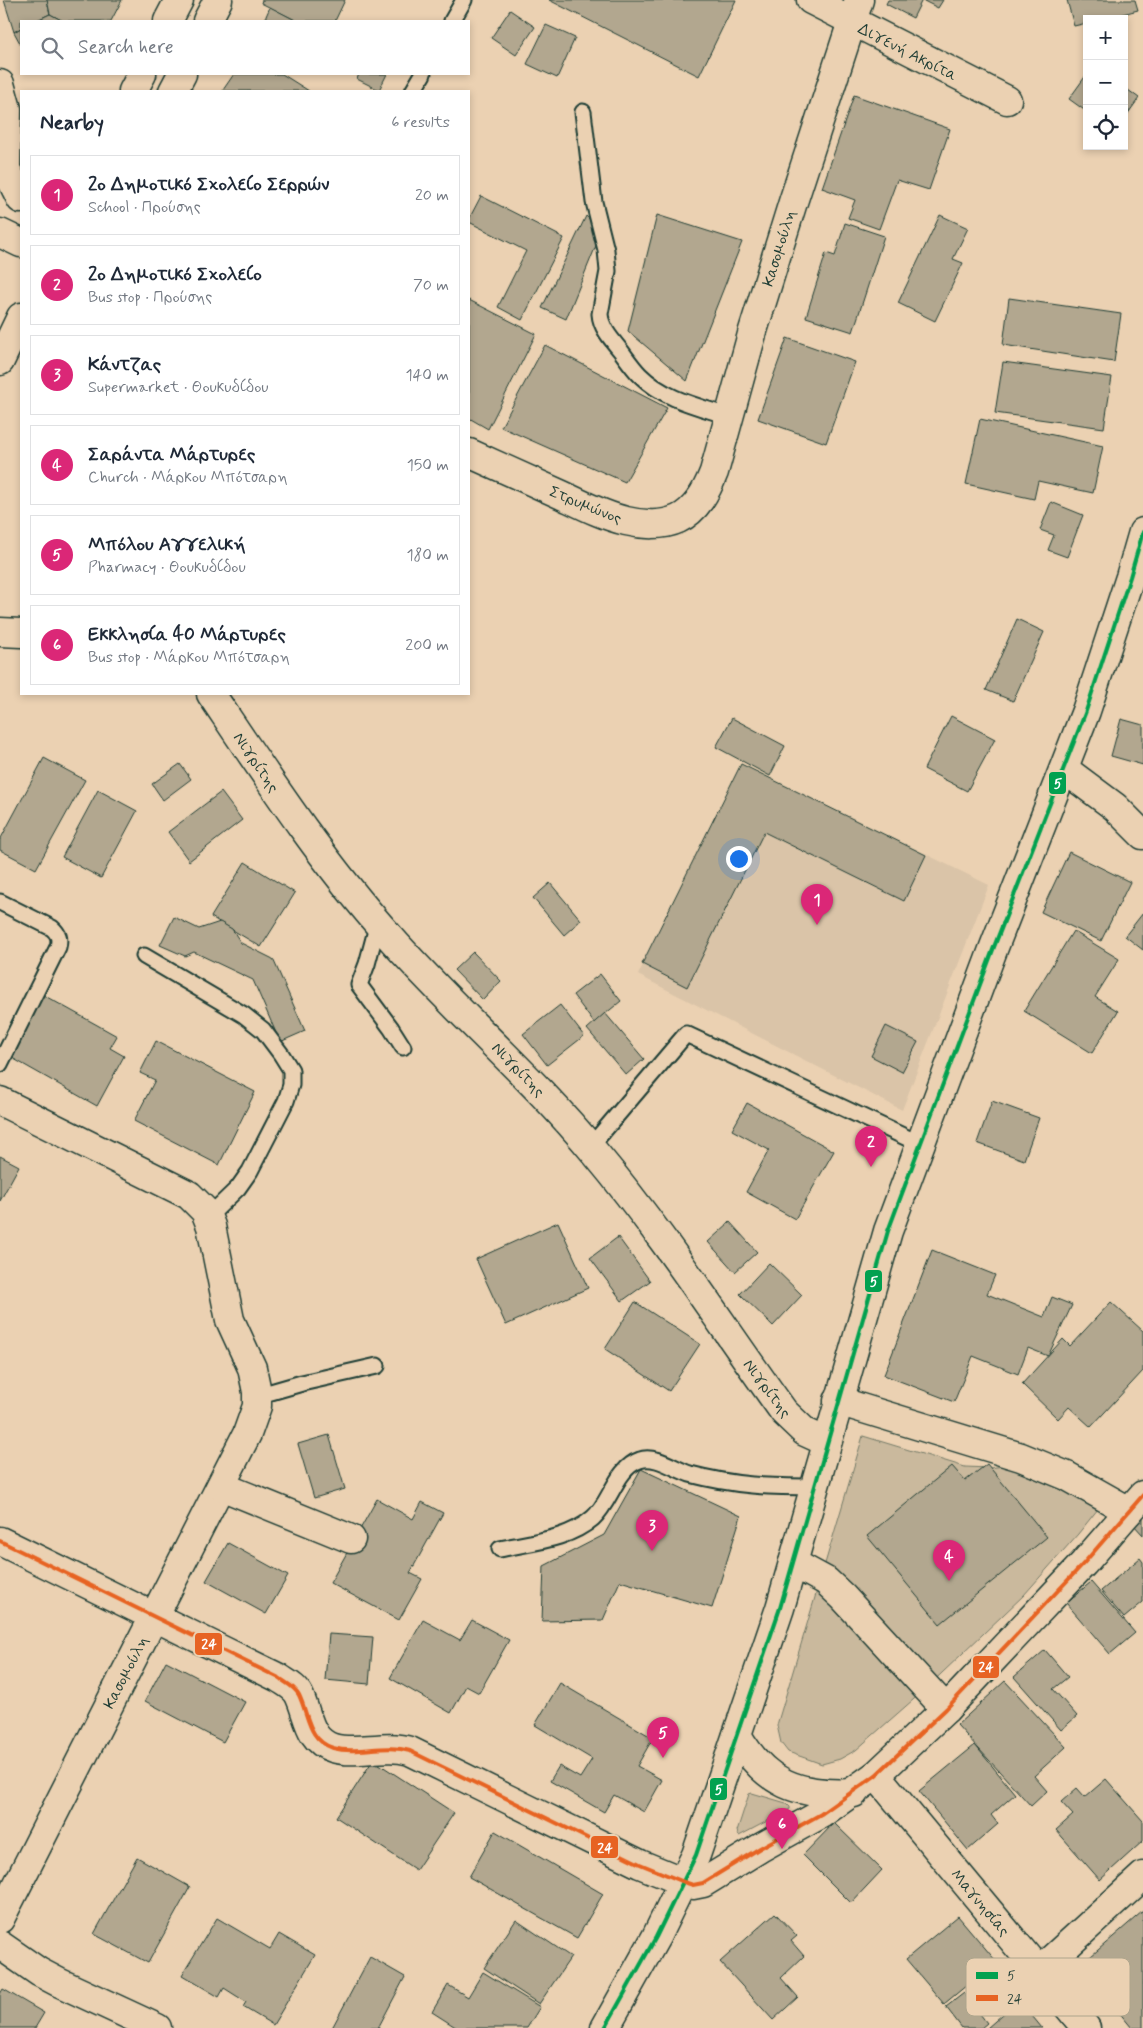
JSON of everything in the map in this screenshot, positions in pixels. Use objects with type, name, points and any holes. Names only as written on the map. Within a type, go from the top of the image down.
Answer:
[{"type":"street","points":[[169,20],[179,0]]},
{"type":"street","points":[[208,20],[218,0]]},
{"type":"street","name":"Διγενή Ακρίτα","points":[[810,0],[856,11],[1007,100]]},
{"type":"street","name":"Κασομούλη","points":[[702,498],[714,472],[728,416],[790,212],[856,11]]},
{"type":"street","points":[[134,90],[141,75]]},
{"type":"street","points":[[174,90],[181,75]]},
{"type":"street","points":[[0,84],[7,109],[3,167],[20,197]]},
{"type":"street","points":[[0,233],[20,243]]},
{"type":"street","points":[[0,361],[20,320]]},
{"type":"street","name":"Στρυμώνος","points":[[470,453],[594,510],[626,521],[650,524],[671,522],[687,514],[702,498]]},
{"type":"street","points":[[605,2028],[684,1882],[696,1855],[760,1671],[793,1563],[888,1231],[994,947],[1064,769],[1104,659],[1143,532]]},
{"type":"street","points":[[0,632],[20,633]]},
{"type":"street","name":"Νιγρίτης","points":[[212,695],[270,782],[322,854],[378,923],[421,971],[513,1063],[590,1147],[629,1194],[784,1412],[805,1432],[827,1442]]},
{"type":"street","points":[[1064,769],[1114,807],[1143,835]]},
{"type":"street","points":[[0,1101],[189,1195],[199,1203],[208,1217],[230,1320],[252,1368],[257,1396]]},
{"type":"street","name":"Κασομούλη","points":[[0,1919],[152,1617],[221,1486],[253,1420],[257,1396]]},
{"type":"street","points":[[0,1541],[279,1678],[298,1694],[310,1727],[322,1743],[346,1751],[383,1747],[410,1750],[640,1864],[684,1882],[692,1884],[703,1883],[760,1848],[799,1828],[854,1793],[876,1775],[946,1709],[1090,1556],[1136,1503],[1021,1457],[838,1401]]},
{"type":"street","points":[[221,1486],[351,1539]]},
{"type":"street","points":[[793,1563],[826,1581],[844,1597],[946,1709]]},
{"type":"street","points":[[737,1735],[760,1767],[778,1780],[797,1788],[821,1792],[854,1793]]},
{"type":"street","name":"Μαγνησίας","points":[[876,1775],[1027,1958]]},
{"type":"street","points":[[1054,1958],[1143,1876]]},
{"type":"street","points":[[0,1945],[45,1975],[83,1995],[157,2028]]},
{"type":"street","name":"Μαγνησίας","points":[[1076,2016],[1086,2028]]},
{"type":"lane","points":[[453,20],[464,0]]},
{"type":"lane","points":[[414,90],[422,75]]},
{"type":"lane","points":[[583,112],[594,202],[606,250],[608,270],[600,314],[605,330],[640,375],[659,390],[679,401],[728,416]]},
{"type":"lane","points":[[0,902],[52,928],[57,933],[59,940],[58,947],[0,1064]]},
{"type":"lane","points":[[378,923],[368,964],[359,985],[403,1046]]},
{"type":"lane","points":[[144,956],[244,1015],[263,1030],[282,1054],[291,1070],[291,1085],[286,1101],[250,1171],[238,1188],[208,1217]]},
{"type":"lane","points":[[590,1147],[686,1034],[920,1144]]},
{"type":"lane","points":[[257,1396],[302,1383],[377,1366]]},
{"type":"lane","points":[[500,1549],[574,1532],[594,1517],[630,1465],[645,1459],[665,1464],[684,1472],[731,1484],[815,1487]]},
{"type":"shaded area","points":[[741,764],[989,885],[902,1110],[638,975]]},
{"type":"shaded area","points":[[863,1436],[965,1467],[990,1468],[1003,1466],[1021,1470],[1102,1504],[1024,1595],[922,1692],[856,1750],[840,1759],[822,1764],[788,1752],[781,1743],[777,1725]]},
{"type":"shaded area","points":[[752,1793],[786,1803],[790,1809],[739,1836],[737,1831],[749,1794]]},
{"type":"building","points":[[4,0],[47,0],[50,14],[37,20],[20,20],[20,29],[14,32]]},
{"type":"building","points":[[47,0],[122,0],[112,20],[61,20],[50,14]]},
{"type":"building","points":[[262,0],[345,0],[335,20],[295,20],[261,3]]},
{"type":"building","points":[[549,0],[736,0],[699,76]]},
{"type":"building","points":[[888,0],[922,0],[913,18],[886,4]]},
{"type":"building","points":[[922,0],[943,0],[938,8]]},
{"type":"building","points":[[1067,0],[1135,0],[1138,10],[1119,15],[1083,15],[1083,24],[1074,26]]},
{"type":"building","points":[[270,7],[295,20],[264,20]]},
{"type":"building","points":[[510,10],[535,27],[516,55],[491,38]]},
{"type":"building","points":[[50,14],[61,20],[37,20]]},
{"type":"building","points":[[546,25],[575,38],[557,78],[527,64]]},
{"type":"building","points":[[20,29],[20,43],[14,32]]},
{"type":"building","points":[[233,75],[284,75],[307,90],[223,90]]},
{"type":"building","points":[[359,75],[386,75],[379,90],[357,79]]},
{"type":"building","points":[[1083,80],[1083,109],[1069,99]]},
{"type":"building","points":[[1128,90],[1139,98],[1128,113]]},
{"type":"building","points":[[854,95],[950,129],[929,190],[897,180],[879,229],[848,218],[855,200],[822,188]]},
{"type":"building","points":[[481,196],[564,238],[522,320],[498,307],[526,251],[470,223],[470,217]]},
{"type":"building","points":[[657,215],[742,242],[687,381],[628,331]]},
{"type":"building","points":[[940,215],[968,228],[953,259],[963,263],[935,321],[898,303]]},
{"type":"building","points":[[586,216],[602,231],[566,319],[542,308]]},
{"type":"building","points":[[845,223],[884,236],[853,332],[806,317],[826,253],[835,256]]},
{"type":"building","points":[[1009,298],[1121,314],[1114,362],[1003,345]]},
{"type":"building","points":[[470,301],[536,334],[488,429],[470,419]]},
{"type":"building","points":[[787,338],[855,362],[826,443],[758,419]]},
{"type":"building","points":[[545,345],[667,408],[625,482],[501,427]]},
{"type":"building","points":[[1003,362],[1112,377],[1104,428],[995,413]]},
{"type":"building","points":[[980,419],[1103,446],[1093,493],[1038,481],[1034,499],[966,484]]},
{"type":"building","points":[[1051,502],[1083,515],[1067,557],[1048,550],[1054,535],[1040,530]]},
{"type":"building","points":[[1017,619],[1044,632],[1013,701],[986,690]]},
{"type":"building","points":[[951,716],[995,739],[967,791],[924,769]]},
{"type":"building","points":[[732,718],[785,746],[770,776],[716,747]]},
{"type":"building","points":[[1121,719],[1143,725],[1143,765],[1111,756]]},
{"type":"building","points":[[44,758],[85,780],[36,869],[0,850],[0,840]]},
{"type":"building","points":[[180,764],[191,779],[163,800],[152,784]]},
{"type":"building","points":[[741,764],[926,855],[904,901],[764,832],[687,987],[642,964]]},
{"type":"building","points":[[98,790],[137,811],[101,878],[62,857]]},
{"type":"building","points":[[221,792],[242,820],[189,861],[168,832]]},
{"type":"building","points":[[1069,852],[1130,882],[1101,941],[1041,912]]},
{"type":"building","points":[[245,862],[295,893],[261,947],[211,917]]},
{"type":"building","points":[[550,883],[581,920],[564,935],[533,898]]},
{"type":"building","points":[[1143,913],[1143,950],[1125,936]]},
{"type":"building","points":[[174,917],[199,929],[220,922],[232,929],[241,943],[273,959],[305,1031],[280,1042],[253,980],[194,952],[185,956],[160,945]]},
{"type":"building","points":[[1073,931],[1119,959],[1095,997],[1118,1011],[1092,1053],[1024,1011]]},
{"type":"building","points":[[473,952],[501,981],[483,1000],[454,970]]},
{"type":"building","points":[[600,974],[621,1001],[594,1023],[573,995]]},
{"type":"building","points":[[36,991],[117,1036],[110,1048],[124,1056],[97,1106],[5,1054]]},
{"type":"building","points":[[560,1005],[584,1036],[547,1065],[523,1034]]},
{"type":"building","points":[[605,1013],[644,1059],[626,1075],[587,1029]]},
{"type":"building","points":[[886,1026],[918,1042],[902,1072],[871,1056]]},
{"type":"building","points":[[156,1041],[255,1092],[219,1165],[134,1121],[155,1080],[140,1073]]},
{"type":"building","points":[[992,1101],[1039,1118],[1024,1160],[977,1143]]},
{"type":"building","points":[[747,1103],[834,1151],[795,1219],[746,1192],[769,1150],[732,1130]]},
{"type":"building","points":[[0,1156],[19,1166],[0,1201]]},
{"type":"building","points":[[558,1222],[588,1288],[506,1325],[476,1259]]},
{"type":"building","points":[[730,1222],[757,1252],[735,1272],[708,1242]]},
{"type":"building","points":[[618,1237],[650,1281],[622,1301],[590,1258]]},
{"type":"building","points":[[932,1250],[995,1275],[987,1294],[1044,1317],[1052,1297],[1072,1305],[1048,1356],[1028,1348],[1018,1374],[973,1356],[954,1402],[884,1375]]},
{"type":"building","points":[[769,1263],[802,1295],[773,1326],[740,1294]]},
{"type":"building","points":[[635,1302],[700,1344],[669,1391],[605,1349]]},
{"type":"building","points":[[1111,1302],[1143,1331],[1143,1371],[1091,1427],[1069,1407],[1058,1419],[1022,1384],[1063,1339],[1070,1346]]},
{"type":"building","points":[[329,1435],[345,1489],[314,1498],[298,1444]]},
{"type":"building","points":[[987,1464],[1047,1537],[940,1624],[867,1536],[952,1466],[965,1481]]},
{"type":"building","points":[[641,1469],[741,1516],[712,1608],[620,1581],[603,1620],[542,1621],[544,1566],[604,1535]]},
{"type":"building","points":[[377,1499],[413,1519],[422,1502],[443,1513],[410,1573],[422,1579],[399,1620],[330,1583]]},
{"type":"building","points":[[1143,1515],[1143,1535],[1133,1524]]},
{"type":"building","points":[[228,1543],[288,1576],[266,1614],[206,1581]]},
{"type":"building","points":[[1140,1558],[1143,1562],[1143,1602],[1124,1618],[1101,1591]]},
{"type":"building","points":[[1091,1582],[1135,1633],[1110,1654],[1066,1603]]},
{"type":"building","points":[[423,1620],[460,1640],[472,1620],[509,1640],[479,1693],[466,1686],[451,1713],[390,1678]]},
{"type":"building","points":[[329,1634],[373,1637],[369,1684],[325,1680]]},
{"type":"building","points":[[1045,1650],[1068,1677],[1053,1689],[1077,1716],[1061,1730],[1014,1677]]},
{"type":"building","points":[[166,1661],[245,1702],[223,1742],[145,1701]]},
{"type":"building","points":[[1005,1681],[1066,1747],[1034,1776],[1047,1791],[1031,1806],[957,1725]]},
{"type":"building","points":[[560,1683],[653,1738],[637,1766],[662,1780],[644,1812],[614,1795],[604,1812],[550,1781],[559,1766],[580,1778],[592,1759],[535,1725]]},
{"type":"building","points":[[975,1745],[1015,1794],[991,1815],[998,1824],[968,1850],[919,1791]]},
{"type":"building","points":[[373,1760],[454,1813],[416,1870],[336,1817]]},
{"type":"building","points":[[1106,1779],[1143,1821],[1143,1841],[1100,1880],[1056,1830],[1073,1815],[1061,1802],[1077,1788],[1085,1797]]},
{"type":"building","points":[[834,1823],[882,1870],[851,1903],[803,1855]]},
{"type":"building","points":[[495,1831],[603,1894],[577,1938],[469,1877]]},
{"type":"building","points":[[137,1857],[190,1887],[148,1963],[94,1934]]},
{"type":"building","points":[[1143,1911],[1143,2028],[1132,2028],[1122,2016],[1130,2016],[1130,1958],[1089,1958]]},
{"type":"building","points":[[775,1913],[797,1936],[791,1941],[804,1956],[781,1978],[798,1997],[773,2020],[720,1962]]},
{"type":"building","points":[[958,1916],[993,1958],[966,1958],[966,1986],[944,2004],[906,1959]]},
{"type":"building","points":[[217,1918],[270,1949],[279,1934],[315,1955],[273,2025],[243,2007],[246,2002],[224,1988],[219,1997],[182,1975]]},
{"type":"building","points":[[516,1920],[571,1957],[539,2004],[484,1968]]},
{"type":"building","points":[[370,1957],[405,1977],[378,2028],[332,2028]]},
{"type":"building","points":[[483,1972],[540,2007],[527,2028],[457,2028],[432,2012],[448,1985],[468,1997]]},
{"type":"building","points":[[3,1989],[44,2013],[35,2028],[0,2028],[0,1994]]},
{"type":"building","points":[[964,1993],[966,1996],[966,2016],[982,2016],[987,2023],[981,2028],[962,2028],[946,2007]]},
{"type":"building","points":[[1001,2016],[1032,2016],[1042,2028],[987,2028]]},
{"type":"transit line","name":"5","points":[[605,2028],[656,1937],[696,1855],[780,1608],[888,1231],[994,947],[1086,711],[1143,532]]},
{"type":"transit line","name":"24","points":[[0,1541],[279,1678],[297,1692],[314,1733],[325,1744],[333,1748],[342,1750],[391,1748],[410,1751],[640,1864],[693,1885],[703,1883],[821,1814],[876,1775],[946,1709],[1084,1563],[1143,1495]]},
{"type":"place","name":"2ο Δημοτικό Σχολείο Σερρών","points":[[817,925]]},
{"type":"place","name":"2ο Δημοτικό Σχολείο","points":[[871,1167]]},
{"type":"place","name":"Κάντζας","points":[[652,1551]]},
{"type":"place","name":"Σαράντα Μάρτυρες","points":[[949,1581]]},
{"type":"place","name":"Μπόλου Αγγελική","points":[[663,1758]]},
{"type":"place","name":"Εκκλησία 40 Μάρτυρες","points":[[782,1849]]}]
